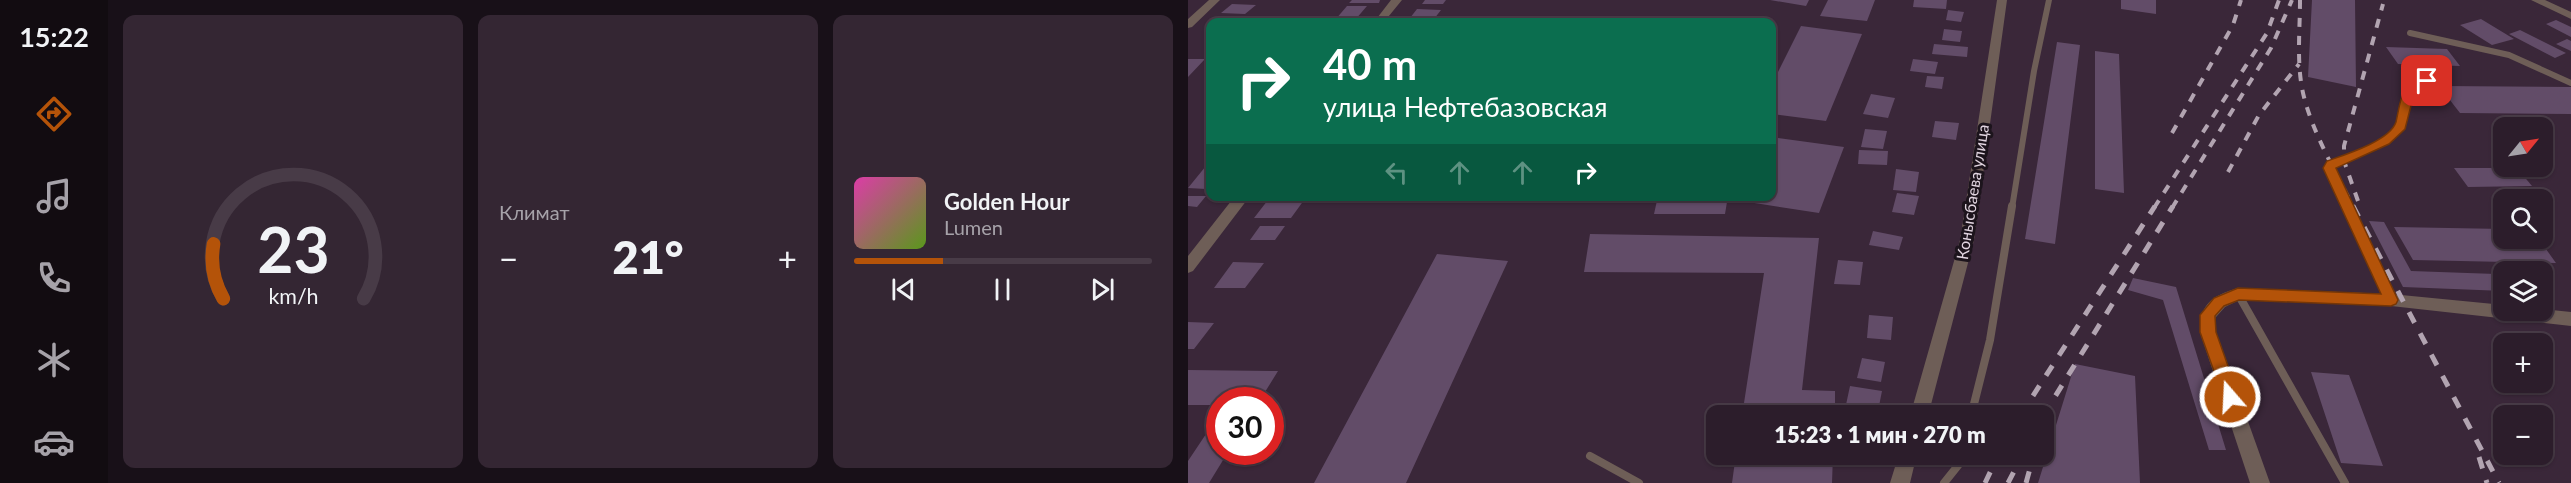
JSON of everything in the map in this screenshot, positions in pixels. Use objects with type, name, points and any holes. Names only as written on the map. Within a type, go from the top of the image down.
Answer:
[{"type":"street","points":[[1188,25],[1215,0]]},
{"type":"street","points":[[1382,18],[1397,0]]},
{"type":"street","name":"Конысбаева улица","points":[[1922,405],[1967,240],[2002,0]]},
{"type":"street","points":[[2536,0],[2571,16]]},
{"type":"street","points":[[1188,267],[1239,201]]},
{"type":"street","points":[[2260,483],[2208,332],[2208,315],[2219,302],[2238,294],[2391,300],[2571,319]]},
{"type":"street","points":[[1900,483],[1905,465]]},
{"type":"lane","points":[[1974,405],[1990,340],[2034,70],[2049,0]]},
{"type":"lane","points":[[2410,33],[2509,55],[2571,83]]},
{"type":"lane","points":[[2391,300],[2329,168],[2331,164],[2362,153],[2385,141],[2401,126],[2404,105],[2410,88],[2427,81]]},
{"type":"lane","points":[[2238,294],[2345,483]]},
{"type":"lane","points":[[1590,456],[1638,483]]},
{"type":"lane","points":[[1944,483],[1958,465]]},
{"type":"building","points":[[1352,0],[1380,0],[1379,3],[1349,3]]},
{"type":"building","points":[[1425,0],[1446,0],[1443,4],[1422,4]]},
{"type":"building","points":[[1770,0],[1809,0],[1806,6]]},
{"type":"building","points":[[1828,0],[1875,0],[1867,21],[1820,16]]},
{"type":"building","points":[[1914,0],[1947,0],[1946,9],[1913,7]]},
{"type":"building","points":[[2121,0],[2156,0],[2156,14],[2121,9]]},
{"type":"building","points":[[2312,0],[2355,0],[2356,87],[2308,77]]},
{"type":"building","points":[[1232,4],[1256,5],[1245,14],[1221,13]]},
{"type":"building","points":[[1347,6],[1367,6],[1357,18],[1337,18]]},
{"type":"building","points":[[1417,9],[1441,10],[1435,18],[1410,18]]},
{"type":"building","points":[[1948,10],[1964,12],[1961,22],[1946,20]]},
{"type":"building","points":[[2481,19],[2514,39],[2492,45],[2460,25]]},
{"type":"building","points":[[2556,20],[2571,27],[2571,37],[2546,24]]},
{"type":"building","points":[[1801,26],[1862,34],[1826,121],[1776,115],[1776,76]]},
{"type":"building","points":[[1944,29],[1962,31],[1960,42],[1942,40]]},
{"type":"building","points":[[2520,30],[2566,53],[2555,58],[2509,34]]},
{"type":"building","points":[[2567,39],[2571,41],[2571,51],[2556,44]]},
{"type":"building","points":[[2057,42],[2080,45],[2055,244],[2025,239]]},
{"type":"building","points":[[1934,44],[1968,47],[1967,57],[1932,54]]},
{"type":"building","points":[[2386,47],[2447,49],[2460,66],[2398,64]]},
{"type":"building","points":[[2095,51],[2119,54],[2124,193],[2095,189]]},
{"type":"building","points":[[1188,59],[1205,59],[1188,77]]},
{"type":"building","points":[[1913,59],[1938,62],[1935,74],[1910,71]]},
{"type":"building","points":[[1927,76],[1944,77],[1942,89],[1925,87]]},
{"type":"building","points":[[2439,86],[2571,87],[2571,114],[2460,113]]},
{"type":"building","points":[[1871,94],[1895,98],[1888,118],[1863,114]]},
{"type":"building","points":[[1935,121],[1959,123],[1956,140],[1932,137]]},
{"type":"building","points":[[1865,129],[1887,131],[1883,149],[1861,147]]},
{"type":"building","points":[[1778,138],[1844,147],[1819,213],[1748,202],[1776,201],[1776,143]]},
{"type":"building","points":[[1859,150],[1888,151],[1887,165],[1858,164]]},
{"type":"building","points":[[1206,166],[1206,189],[1188,188]]},
{"type":"building","points":[[2454,168],[2493,168],[2493,177],[2524,177],[2532,186],[2468,187]]},
{"type":"building","points":[[1896,169],[1919,172],[1916,192],[1893,190]]},
{"type":"building","points":[[1897,193],[1919,196],[1914,215],[1892,212]]},
{"type":"building","points":[[1188,196],[1206,196],[1197,207],[1188,206]]},
{"type":"building","points":[[1267,201],[1303,201],[1291,218],[1254,218]]},
{"type":"building","points":[[1657,201],[1727,201],[1725,214],[1654,214]]},
{"type":"building","points":[[2369,221],[2384,222],[2411,271],[2493,274],[2493,291],[2403,287]]},
{"type":"building","points":[[1260,226],[1285,226],[1275,240],[1250,240]]},
{"type":"building","points":[[2394,227],[2493,229],[2493,249],[2546,249],[2556,263],[2553,261],[2413,260]]},
{"type":"building","points":[[1873,231],[1903,237],[1899,250],[1869,245]]},
{"type":"building","points":[[1590,234],[1819,238],[1802,390],[1835,391],[1835,405],[1744,405],[1764,273],[1584,272]]},
{"type":"building","points":[[1437,254],[1508,261],[1406,483],[1314,483]]},
{"type":"building","points":[[1838,260],[1863,262],[1860,285],[1834,284]]},
{"type":"building","points":[[1233,262],[1264,263],[1245,288],[1214,288]]},
{"type":"building","points":[[2133,278],[2176,287],[2226,450],[2209,450],[2163,300],[2128,290]]},
{"type":"building","points":[[1869,315],[1893,317],[1891,340],[1867,338]]},
{"type":"building","points":[[1188,322],[1214,323],[1194,349],[1188,349]]},
{"type":"building","points":[[1862,358],[1885,362],[1881,382],[1857,378]]},
{"type":"building","points":[[2075,364],[2135,376],[2140,483],[2038,483],[2044,465],[2054,465],[2054,432]]},
{"type":"building","points":[[1188,370],[1278,371],[1268,387],[1206,387],[1206,405],[1188,405]]},
{"type":"building","points":[[2311,372],[2349,375],[2383,466],[2341,463]]},
{"type":"building","points":[[1850,386],[1882,391],[1879,405],[1846,405]]},
{"type":"building","points":[[1206,434],[1206,465],[1220,465],[1209,483],[1188,483],[1188,461]]},
{"type":"building","points":[[1734,465],[1833,465],[1832,483],[1732,483]]},
{"type":"railway","points":[[2172,133],[2233,25],[2241,0]]},
{"type":"railway","points":[[2154,208],[2267,33],[2279,0]]},
{"type":"railway","points":[[2172,208],[2271,48],[2292,0]]},
{"type":"railway","points":[[2300,0],[2299,61],[2304,97],[2319,139],[2354,208]]},
{"type":"railway","points":[[2358,201],[2344,161],[2344,146],[2383,4]]},
{"type":"railway","points":[[2228,172],[2259,115],[2299,64]]},
{"type":"railway","points":[[2027,405],[2155,206]]},
{"type":"railway","points":[[2050,405],[2173,206]]},
{"type":"railway","points":[[2353,206],[2499,483]]},
{"type":"railway","points":[[2479,457],[2487,483]]},
{"type":"railway","points":[[1985,483],[1994,465]]},
{"type":"railway","points":[[2008,483],[2017,465]]},
{"type":"railway","points":[[2026,483],[2031,465]]},
{"type":"route","points":[[2230,397],[2208,332],[2208,315],[2219,302],[2238,294],[2391,300],[2329,168],[2331,164],[2344,161],[2385,141],[2401,126],[2404,105],[2410,88],[2427,81]]}]
